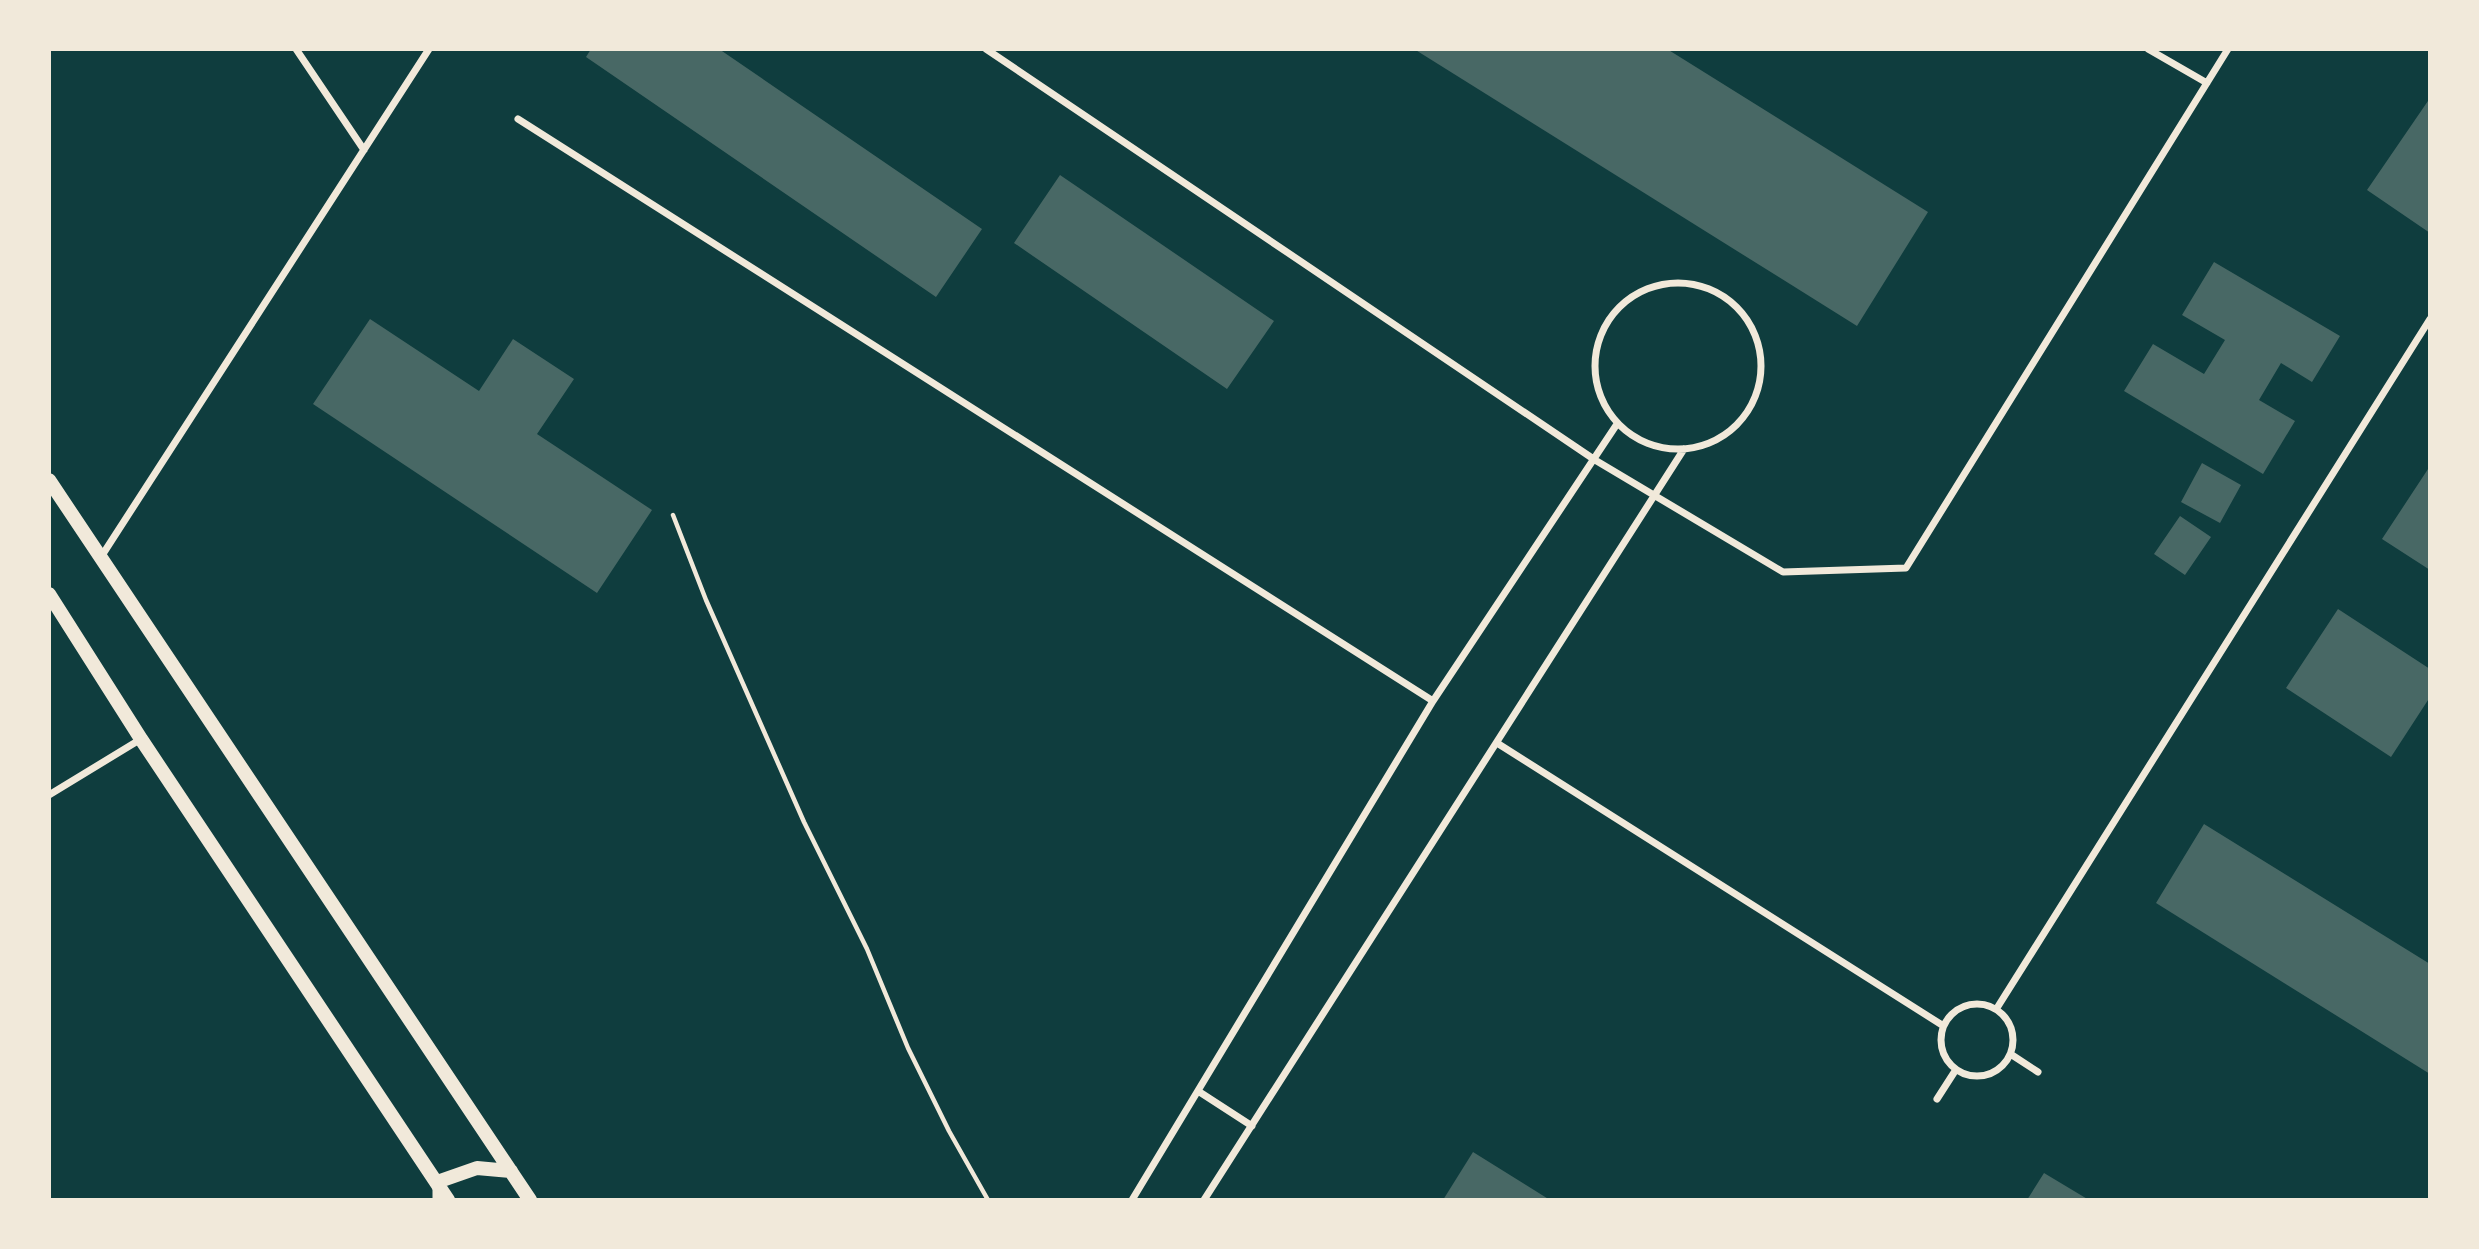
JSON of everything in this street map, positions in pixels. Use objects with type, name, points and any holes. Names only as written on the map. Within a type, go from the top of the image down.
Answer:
[{"type":"main road","points":[[49,480],[530,1200]]},
{"type":"main road","points":[[49,594],[141,739],[448,1200]]},
{"type":"main road","points":[[436,1182],[477,1168],[511,1171]]},
{"type":"street","points":[[296,49],[364,150]]},
{"type":"street","points":[[101,558],[429,49]]},
{"type":"street","points":[[986,49],[1595,460],[1783,572],[1906,568],[2228,49]]},
{"type":"street","points":[[2148,49],[2207,83]]},
{"type":"street","points":[[518,119],[1433,701]]},
{"type":"street","points":[[1683,283],[1707,288],[1729,300],[1746,319],[1758,341],[1762,365],[1758,390],[1747,413],[1730,431],[1709,444],[1684,449],[1660,447],[1637,439],[1617,424],[1603,403],[1595,380],[1595,354],[1602,330],[1616,310],[1635,294],[1658,284],[1683,283]]},
{"type":"street","points":[[1997,1009],[2430,320]]},
{"type":"street","points":[[1132,1200],[1433,701],[1617,424]]},
{"type":"street","points":[[1204,1200],[1684,449]]},
{"type":"street","points":[[49,795],[141,739]]},
{"type":"street","points":[[1497,743],[1942,1025]]},
{"type":"street","points":[[1966,1004],[1997,1009],[2013,1029],[2012,1055],[1988,1077],[1955,1071],[1940,1050],[1942,1025],[1966,1004]]},
{"type":"street","points":[[2012,1055],[2038,1072]]},
{"type":"street","points":[[1937,1099],[1955,1071]]},
{"type":"street","points":[[1198,1091],[1252,1126]]},
{"type":"street","points":[[436,1182],[436,1200]]},
{"type":"path","points":[[673,515],[706,600],[804,822],[867,949],[908,1048],[988,1200]]},
{"type":"building","points":[[591,49],[719,49],[982,229],[936,297],[586,57]]},
{"type":"building","points":[[1414,49],[1667,49],[1928,212],[1857,326]]},
{"type":"building","points":[[2430,98],[2430,233],[2367,190]]},
{"type":"building","points":[[1060,175],[1274,321],[1227,389],[1014,243]]},
{"type":"building","points":[[2214,262],[2340,336],[2312,382],[2281,363],[2259,400],[2295,421],[2263,474],[2124,391],[2153,344],[2204,374],[2225,340],[2182,315]]},
{"type":"building","points":[[370,319],[479,391],[513,339],[574,379],[537,434],[652,510],[597,593],[313,404]]},
{"type":"building","points":[[2202,463],[2241,485],[2220,523],[2181,502]]},
{"type":"building","points":[[2430,466],[2430,570],[2382,539]]},
{"type":"building","points":[[2180,516],[2211,537],[2185,575],[2154,554]]},
{"type":"building","points":[[2338,609],[2430,669],[2430,697],[2391,757],[2286,688]]},
{"type":"building","points":[[2204,824],[2430,964],[2430,1074],[2156,903]]},
{"type":"building","points":[[1473,1152],[1550,1200],[1443,1200]]},
{"type":"building","points":[[2044,1173],[2089,1200],[2027,1200]]}]
